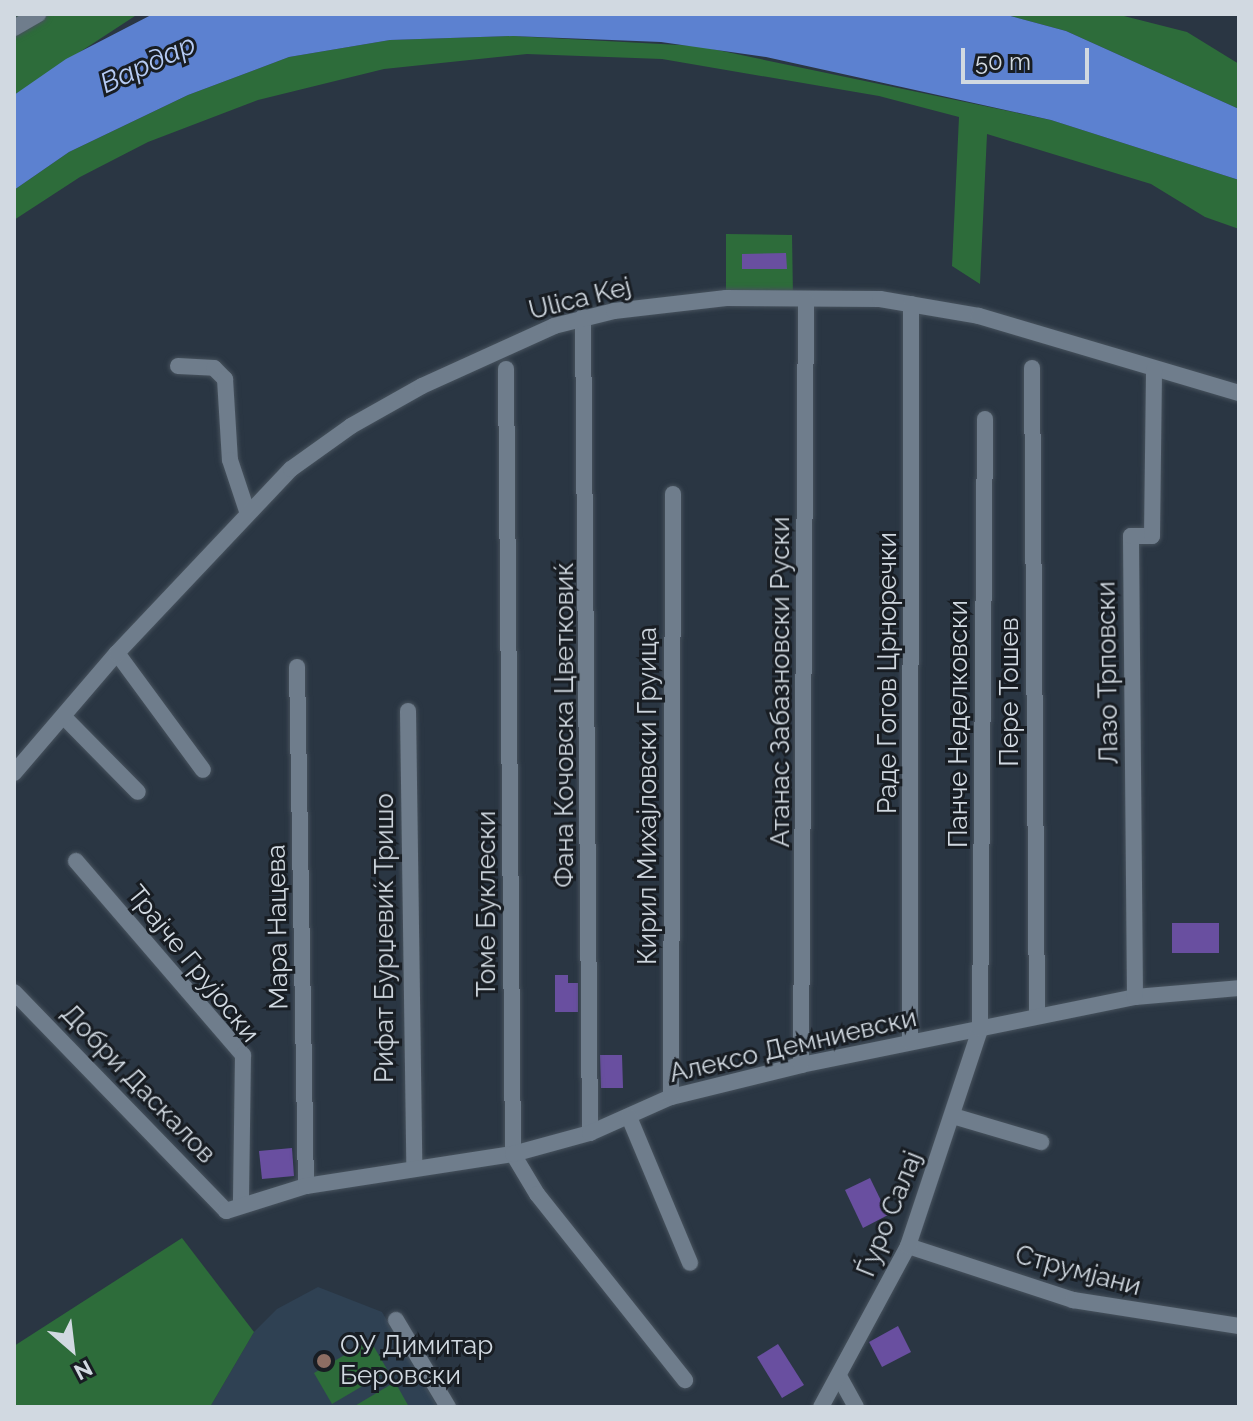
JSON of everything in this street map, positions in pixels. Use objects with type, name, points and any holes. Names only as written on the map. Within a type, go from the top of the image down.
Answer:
[{"type":"street","points":[[14,28],[38,14]]},
{"type":"street","name":"Ulica Kej","points":[[14,773],[117,653],[247,511],[291,469],[351,426],[459,366],[583,317],[726,298],[911,304],[979,316],[1239,393]]},
{"type":"street","name":"Атанас Забазновски Руски","points":[[801,1065],[806,299]]},
{"type":"street","name":"Раде Гогов Црноречки","points":[[910,1042],[911,304]]},
{"type":"street","name":"Фана Кочовска Цветковиќ","points":[[583,317],[590,1133]]},
{"type":"street","points":[[178,366],[206,367],[222,374],[230,460],[247,511]]},
{"type":"street","name":"Пере Тошев","points":[[1032,368],[1037,1016]]},
{"type":"street","name":"Томе Буклески","points":[[506,369],[513,1154]]},
{"type":"street","name":"Лазо Трповски","points":[[1135,997],[1131,536],[1152,536],[1154,370]]},
{"type":"street","name":"Панче Неделковски","points":[[980,1029],[985,419]]},
{"type":"street","name":"Кирил Михајловски Груица","points":[[671,1097],[673,494]]},
{"type":"street","points":[[117,653],[203,770]]},
{"type":"street","name":"Мара Нацева","points":[[297,667],[306,1186]]},
{"type":"street","name":"Рифат Бурџевиќ Тришо","points":[[408,711],[414,1166]]},
{"type":"street","points":[[64,717],[138,792]]},
{"type":"street","name":"Трајче Грујоски","points":[[76,861],[243,1055],[233,1208]]},
{"type":"street","name":"Алексо Демниевски","points":[[233,1208],[306,1186],[414,1166],[513,1154],[590,1133],[671,1097],[801,1065],[1135,997],[1239,988]]},
{"type":"street","name":"Добри Даскалов","points":[[14,992],[233,1208]]},
{"type":"street","name":"Ѓуро Салај","points":[[821,1407],[840,1378],[908,1246],[980,1029]]},
{"type":"street","points":[[953,1116],[1041,1142]]},
{"type":"street","points":[[629,1117],[690,1263]]},
{"type":"street","points":[[513,1154],[537,1194],[685,1380]]},
{"type":"street","name":"Струмјани","points":[[908,1246],[1073,1300],[1239,1326]]},
{"type":"street","points":[[396,1320],[448,1407]]},
{"type":"street","points":[[840,1378],[856,1407]]},
{"type":"shaded area","name":"ОУ Димитар Беровски","points":[[318,1287],[382,1312],[438,1407],[210,1407],[254,1332],[277,1309]]},
{"type":"green space","points":[[14,14],[138,14],[14,95]]},
{"type":"green space","points":[[1003,14],[1116,14],[1187,32],[1239,64],[1239,109],[1066,31]]},
{"type":"green space","points":[[513,36],[698,46],[1051,120],[1239,180],[1239,229],[1205,217],[1151,184],[987,134],[980,284],[952,266],[959,117],[879,96],[662,59],[527,54],[384,69],[258,100],[148,142],[80,177],[14,220],[14,190],[69,152],[188,95],[289,57],[390,40]]},
{"type":"green space","points":[[726,234],[792,235],[793,298],[726,298]]},
{"type":"green space","points":[[182,1238],[254,1332],[210,1407],[14,1407],[14,1346]]},
{"type":"green space","points":[[370,1340],[388,1371],[332,1404],[314,1373]]},
{"type":"green space","points":[[395,1382],[409,1407],[353,1407]]},
{"type":"water","name":"Вардар","points":[[153,14],[1003,14],[1066,31],[1239,109],[1239,180],[1051,120],[766,57],[661,42],[513,36],[390,40],[289,57],[188,95],[69,152],[14,190],[14,95],[66,59]]},
{"type":"building","points":[[786,253],[787,269],[742,269],[742,254]]},
{"type":"building","points":[[1172,923],[1219,923],[1219,953],[1172,953]]},
{"type":"building","points":[[555,975],[568,975],[568,983],[578,983],[578,1012],[555,1012]]},
{"type":"building","points":[[600,1055],[622,1055],[623,1088],[601,1088]]},
{"type":"building","points":[[292,1148],[294,1176],[262,1179],[259,1151]]},
{"type":"building","points":[[870,1178],[888,1215],[863,1228],[845,1190]]},
{"type":"building","points":[[898,1326],[911,1352],[882,1367],[869,1342]]},
{"type":"building","points":[[778,1344],[804,1385],[782,1398],[757,1357]]},
{"type":"place","name":"ОУ Димитар Беровски","points":[[324,1361]]}]
